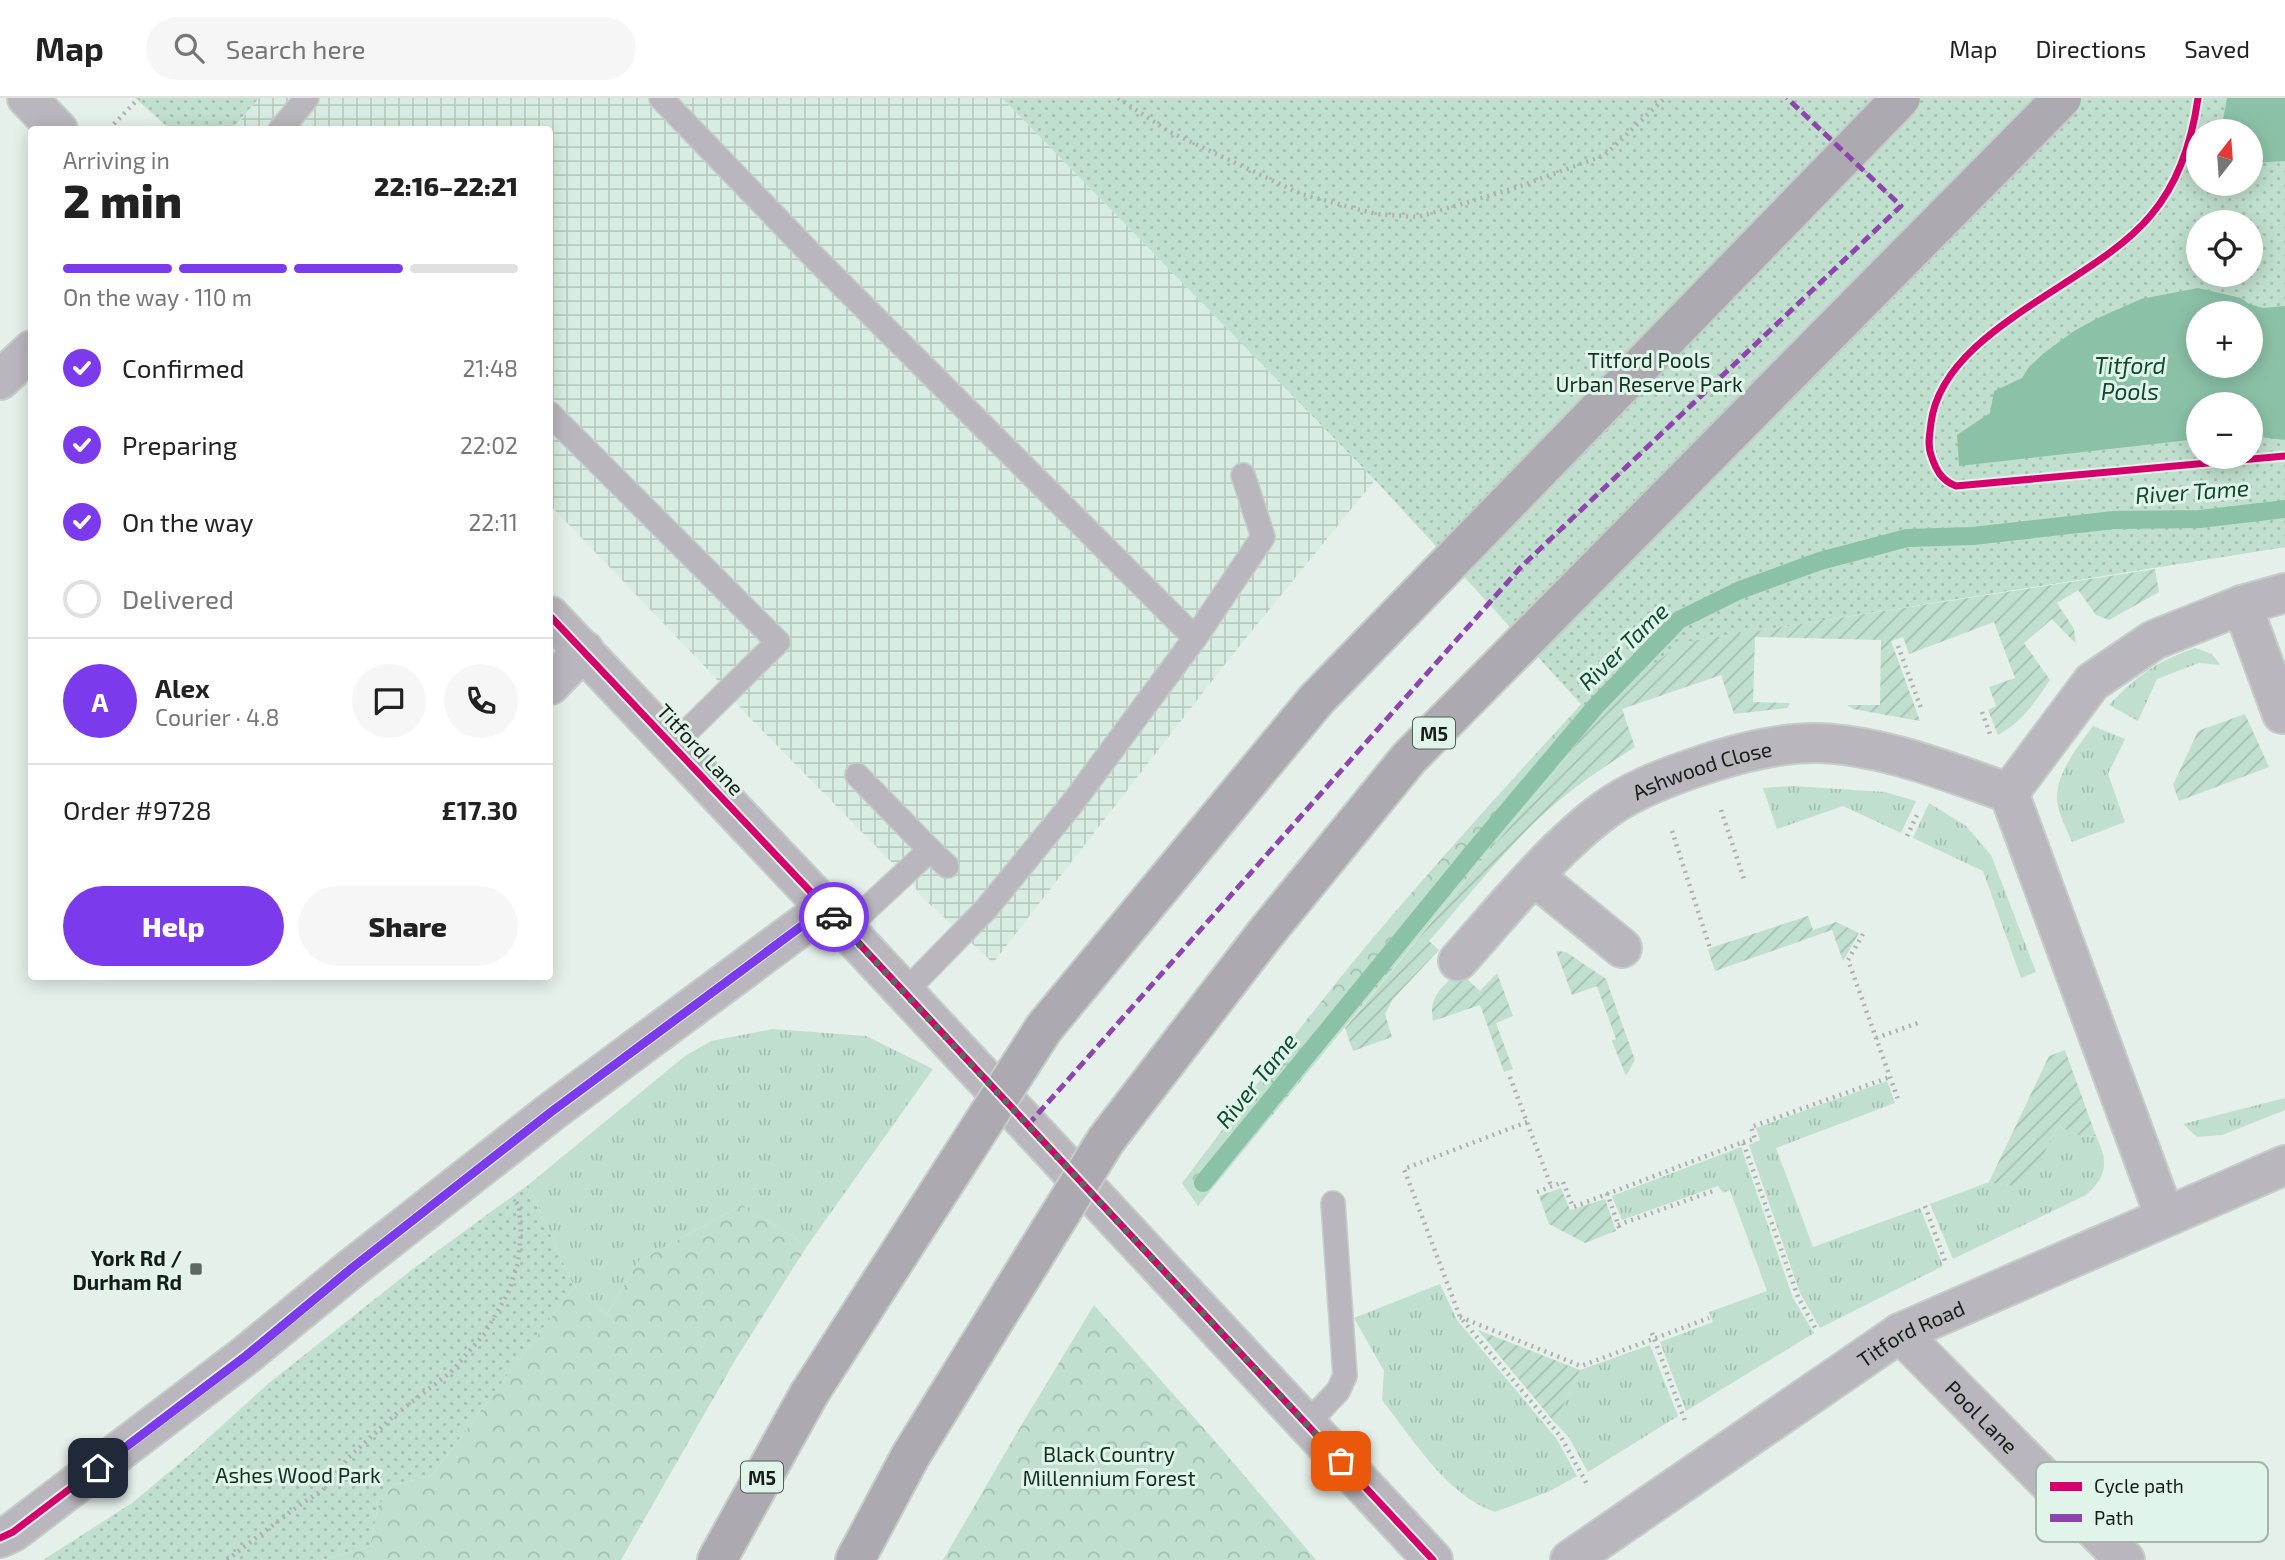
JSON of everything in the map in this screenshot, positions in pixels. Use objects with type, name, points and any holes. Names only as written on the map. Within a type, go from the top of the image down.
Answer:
[{"type":"highway","name":"M5","points":[[718,1560],[809,1394],[1044,1028],[1316,700],[1900,98]]},
{"type":"highway","name":"M5","points":[[855,1560],[911,1455],[1106,1140],[1265,934],[1409,758],[2062,98]]},
{"type":"street","points":[[27,98],[54,126]]},
{"type":"street","points":[[0,380],[28,353]]},
{"type":"street","points":[[2165,1217],[2009,793],[2092,682],[2154,640],[2242,605],[2285,593]]},
{"type":"street","points":[[2242,605],[2282,714]]},
{"type":"street","name":"Titford Lane","points":[[553,619],[1433,1560]]},
{"type":"street","points":[[553,682],[584,650]]},
{"type":"street","name":"Ashwood Close","points":[[1458,961],[1535,877],[1606,810],[1662,779],[1708,763],[1762,750],[1814,743],[1850,747],[1922,763],[2009,793]]},
{"type":"street","points":[[1535,877],[1622,948]]},
{"type":"street","points":[[4,1528],[246,1356],[352,1268],[551,1112],[835,919]]},
{"type":"street","name":"Titford Road","points":[[1570,1560],[1900,1333],[2285,1165]]},
{"type":"street","name":"Pool Lane","points":[[1900,1333],[2036,1470]]},
{"type":"street","name":"Pool Lane","points":[[2107,1542],[2125,1560]]},
{"type":"lane","points":[[283,126],[307,98]]},
{"type":"lane","points":[[661,98],[824,267],[1195,638]]},
{"type":"lane","points":[[553,417],[778,642],[673,745]]},
{"type":"lane","points":[[904,993],[986,909],[1071,805],[1195,638],[1264,537],[1243,475]]},
{"type":"lane","points":[[856,775],[947,866]]},
{"type":"lane","points":[[835,919],[930,849]]},
{"type":"lane","points":[[1307,1424],[1338,1391],[1345,1376],[1333,1203]]},
{"type":"path","points":[[112,126],[139,98]]},
{"type":"path","points":[[1118,98],[1168,131],[1301,194],[1376,214],[1418,217],[1514,188],[1605,155],[1665,98]]},
{"type":"path","points":[[1898,646],[1926,722]]},
{"type":"path","points":[[1720,806],[1744,879]]},
{"type":"path","points":[[1670,825],[1710,948]]},
{"type":"path","points":[[1863,934],[1848,961],[1899,1102]]},
{"type":"path","points":[[1876,1038],[1918,1023]]},
{"type":"path","points":[[1510,1077],[1551,1186]]},
{"type":"path","points":[[1537,1192],[1563,1182],[1573,1207],[1755,1139],[1751,1127],[1890,1077]]},
{"type":"path","points":[[1527,1122],[1404,1169],[1460,1317],[1561,1437],[1590,1488]]},
{"type":"path","points":[[1743,1142],[1798,1297],[1823,1340]]},
{"type":"path","points":[[1607,1194],[1619,1228],[1716,1190]]},
{"type":"path","points":[[227,1560],[323,1490],[349,1457],[396,1414],[452,1372],[485,1333],[508,1293],[518,1263],[522,1233],[519,1206],[514,1198]]},
{"type":"path","points":[[1925,1206],[1949,1271]]},
{"type":"path","points":[[1460,1317],[1581,1366],[1653,1336],[1709,1318]]},
{"type":"path","points":[[1653,1336],[1687,1427]]},
{"type":"shaded area","points":[[259,98],[1002,98],[1375,480],[1229,659],[993,963],[922,897],[910,881],[746,714],[711,673],[553,508],[553,126],[235,126]]},
{"type":"green space","points":[[135,98],[259,98],[235,126],[166,126]]},
{"type":"green space","name":"Titford Pools Urban Reserve Park","points":[[1002,98],[2285,98],[2285,547],[1686,642],[1621,687],[1599,715],[1580,703],[1375,480]]},
{"type":"green space","points":[[1733,544],[2285,547],[1685,642],[1620,687],[1564,760],[1198,1206],[1182,1183],[1340,978],[1519,772]]},
{"type":"green space","points":[[2155,569],[2159,592],[2109,620],[2096,615],[2078,590],[2057,603],[2074,629],[2076,644],[2052,619],[2024,643],[2050,680],[2021,718],[1998,735],[1988,710],[1996,706],[1989,687],[2015,678],[1994,622],[1909,654],[1903,637],[1891,641],[1920,721],[1853,709],[1847,705],[1880,705],[1881,640],[1755,637],[1753,702],[1790,703],[1787,708],[1734,714],[1721,675],[1622,709],[1635,747],[1565,795],[1506,852],[1429,941],[1439,950],[1393,999],[1385,1014],[1392,1037],[1353,1051],[1345,1028],[1564,760],[1620,687],[1685,642]]},
{"type":"green space","points":[[2195,648],[2212,654],[2220,665],[2199,663],[2157,679],[2138,721],[2109,705],[2148,670]]},
{"type":"green space","points":[[2245,714],[2269,767],[2179,801],[2173,785],[2198,731]]},
{"type":"green space","points":[[2093,726],[2125,739],[2108,774],[2125,822],[2072,842],[2059,811],[2058,790],[2069,760]]},
{"type":"green space","points":[[1792,786],[1885,792],[1916,801],[1901,833],[1843,806],[1777,829],[1763,788]]},
{"type":"green space","points":[[1929,803],[1966,826],[1991,855],[2036,972],[2021,978],[1983,871],[1913,838]]},
{"type":"green space","points":[[1808,916],[1813,930],[1836,922],[1859,933],[1843,961],[1832,930],[1715,971],[1708,950],[1710,948]]},
{"type":"green space","points":[[1556,951],[1566,952],[1606,979],[1635,1060],[1626,1076],[1612,1041],[1616,1039],[1597,986],[1572,995]]},
{"type":"green space","points":[[1458,971],[1480,991],[1497,973],[1513,1016],[1496,1023],[1513,1069],[1504,1072],[1480,1005],[1433,1021],[1434,999]]},
{"type":"green space","points":[[773,1029],[866,1036],[933,1069],[807,1246],[742,1205],[639,1261],[606,1315],[574,1287],[528,1185],[685,1056],[711,1041]]},
{"type":"green space","points":[[2065,1050],[2096,1136],[2082,1137],[2058,1126],[2027,1179],[2014,1185],[1989,1182],[2049,1056]]},
{"type":"green space","points":[[1887,1081],[1895,1103],[1776,1148],[1813,1247],[1920,1208],[1943,1266],[1820,1328],[1800,1293],[1749,1145],[1760,1140],[1756,1128]]},
{"type":"green space","points":[[2285,1098],[2285,1110],[2222,1135],[2197,1137],[2183,1124]]},
{"type":"green space","points":[[2058,1126],[2082,1137],[2096,1136],[2104,1161],[2099,1181],[2086,1195],[1953,1259],[1930,1204],[1989,1182],[2009,1186],[2024,1182]]},
{"type":"green space","points":[[1741,1147],[1793,1298],[1814,1333],[1686,1411],[1660,1342],[1713,1322],[1709,1312],[1767,1291],[1730,1190],[1723,1193],[1718,1186],[1622,1220],[1612,1196]]},
{"type":"green space","name":"Ashes Wood Park","points":[[528,1185],[574,1287],[431,1476],[393,1485],[378,1506],[370,1546],[322,1560],[43,1560],[132,1503],[269,1383],[414,1268]]},
{"type":"green space","points":[[1561,1188],[1570,1210],[1605,1199],[1616,1231],[1585,1243],[1549,1224],[1539,1196]]},
{"type":"green space","points":[[742,1205],[807,1246],[737,1357],[621,1560],[322,1560],[370,1546],[378,1506],[393,1485],[431,1476],[574,1287],[606,1315],[639,1261]]},
{"type":"green space","points":[[1440,1284],[1457,1320],[1556,1438],[1577,1476],[1550,1491],[1495,1512],[1477,1504],[1446,1479],[1382,1400],[1384,1371],[1354,1318]]},
{"type":"green space","name":"Black Country Millennium Forest","points":[[1094,1305],[1214,1440],[1316,1560],[943,1560]]},
{"type":"green space","points":[[1478,1330],[1580,1370],[1555,1423]]},
{"type":"green space","points":[[1650,1345],[1678,1416],[1588,1472],[1568,1436],[1555,1423],[1580,1370]]},
{"type":"water","points":[[2227,98],[2285,98],[2285,161],[2263,162],[2263,119],[2223,119]]},
{"type":"water","name":"Titford Pools","points":[[2198,288],[2241,298],[2245,301],[2186,301],[2186,378],[2263,378],[2263,308],[2285,306],[2285,440],[2263,437],[2263,392],[2186,392],[2186,440],[1959,466],[1957,435],[1990,413],[1994,391],[2022,378],[2044,353],[2074,331],[2141,299]]},
{"type":"waterway","name":"River Tame","points":[[1203,1183],[1596,706],[1679,620],[1740,590],[1820,561],[1907,538],[1973,536],[2114,520],[2200,519],[2285,509]]},
{"type":"marked path","points":[[1028,1125],[1521,567],[1901,206],[1787,98]]},
{"type":"cycle path","points":[[2198,98],[2183,160],[2161,202],[2126,240],[1991,334],[1962,360],[1942,390],[1931,423],[1930,451],[1940,474],[1956,486],[2285,456]]},
{"type":"cycle path","points":[[553,619],[1433,1560]]},
{"type":"cycle path","points":[[0,1538],[13,1532],[246,1355],[551,1112],[826,908]]},
{"type":"way so far","points":[[834,917],[1341,1461]]},
{"type":"place","name":"York Rd / Durham Rd","points":[[196,1269]]},
{"type":"route","points":[[98,1468],[246,1356],[352,1268],[551,1112],[826,908],[834,917]]}]
